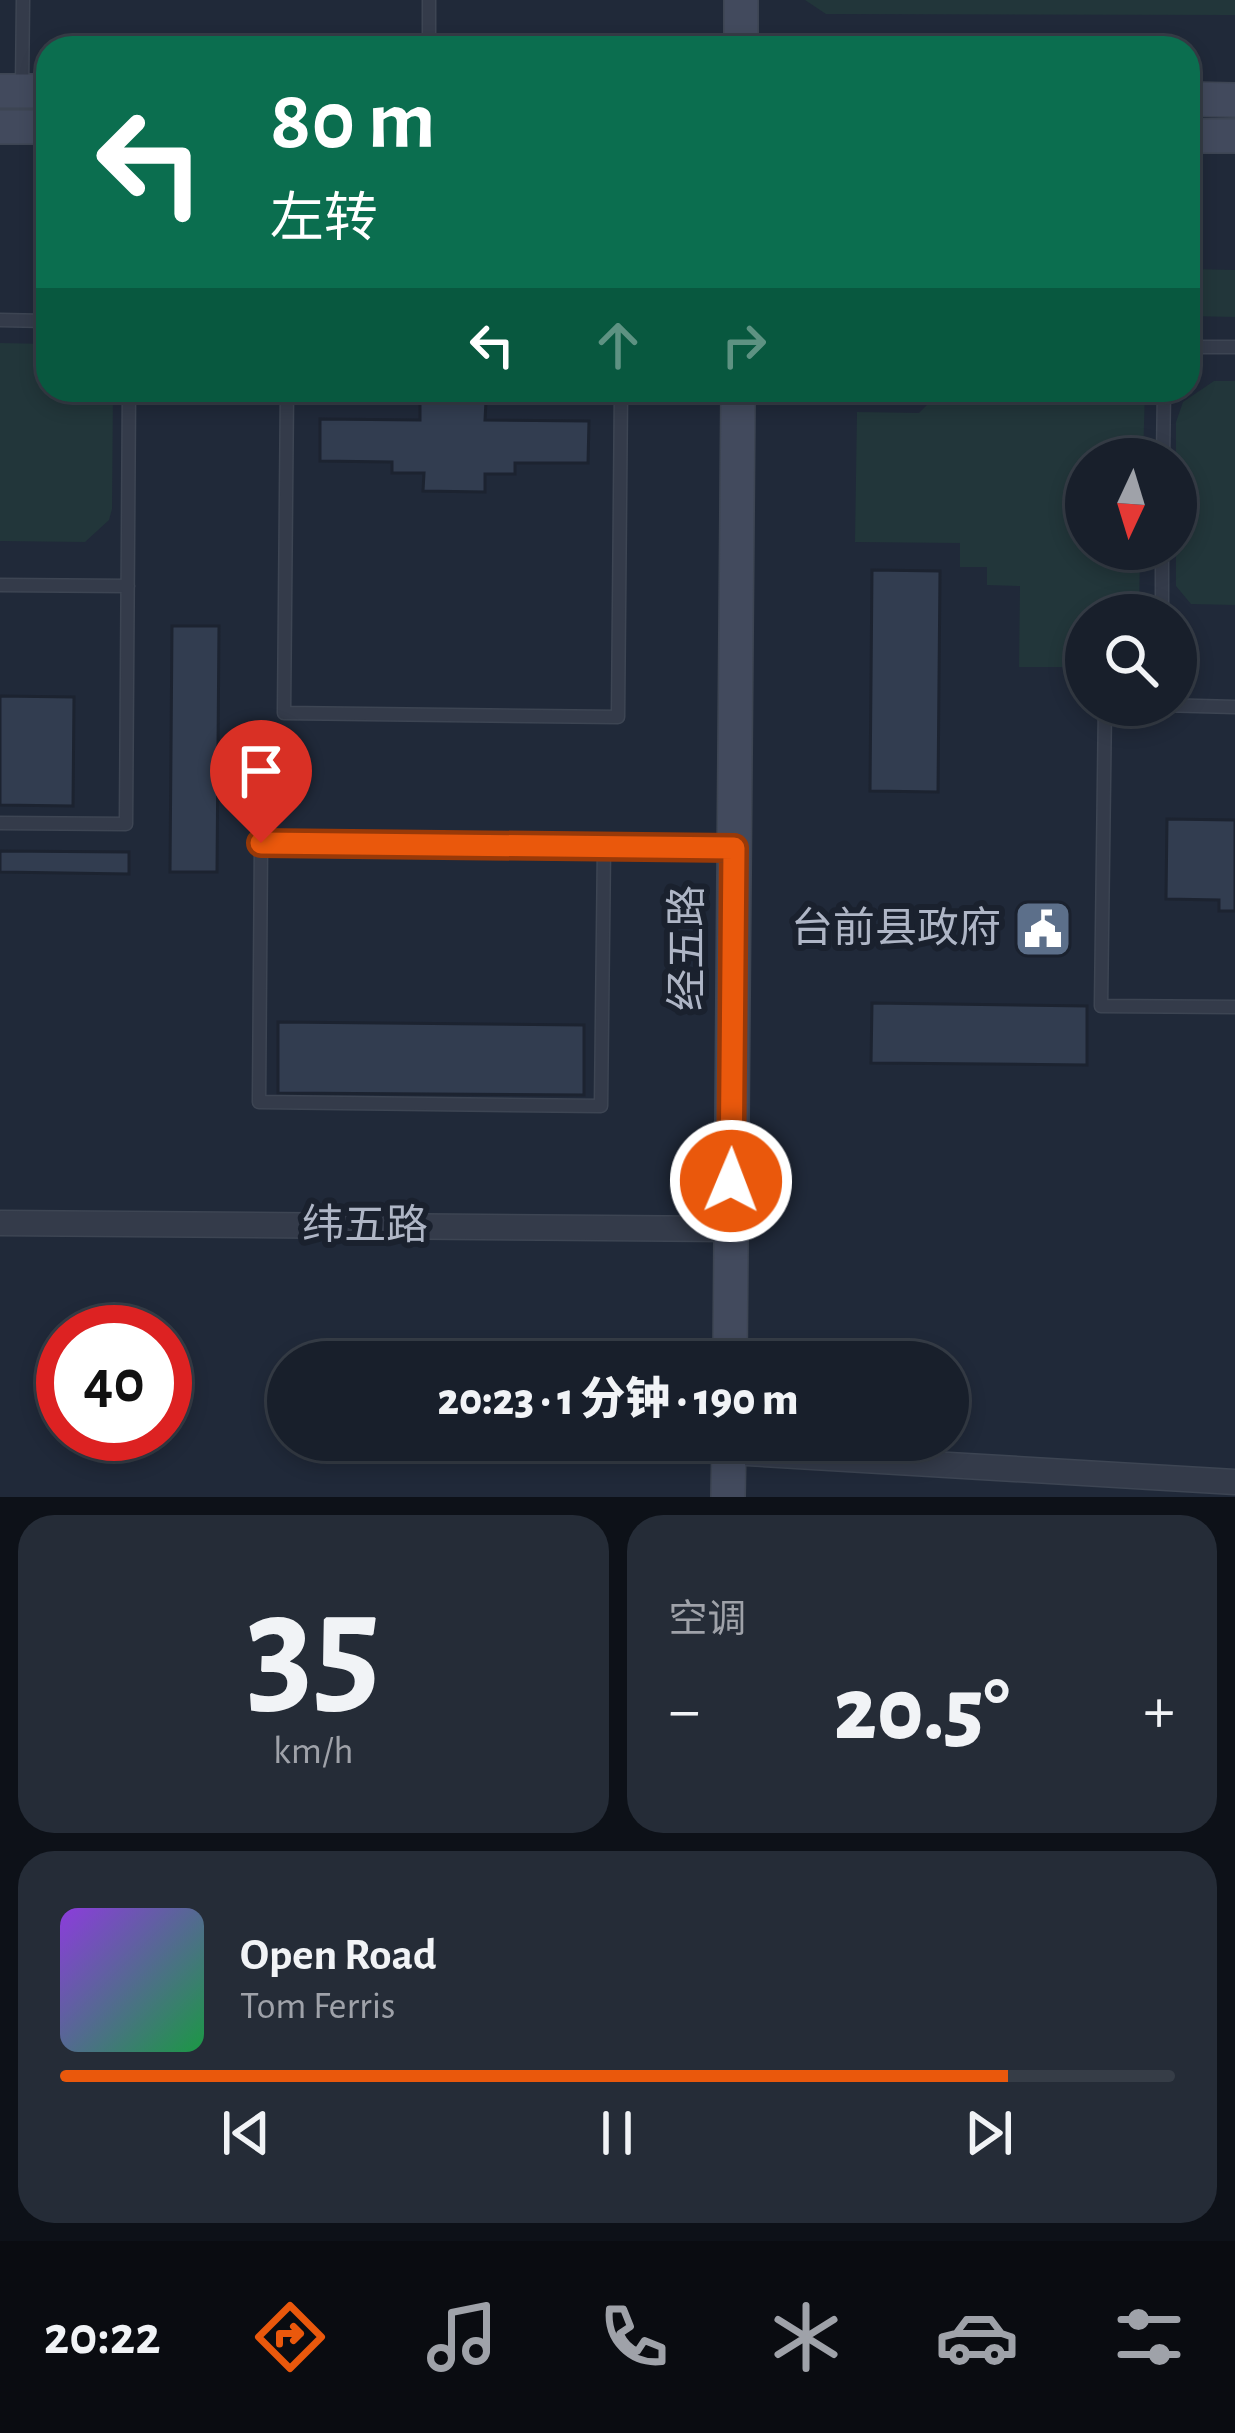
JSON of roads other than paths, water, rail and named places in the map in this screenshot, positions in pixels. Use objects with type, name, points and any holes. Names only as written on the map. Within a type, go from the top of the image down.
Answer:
[{"type":"street","points":[[741,0],[741,36]]},
{"type":"street","points":[[1200,100],[1235,100]]},
{"type":"street","points":[[0,127],[36,127]]},
{"type":"street","points":[[1200,136],[1235,136]]},
{"type":"street","name":"经五路","points":[[730,1341],[738,402]]},
{"type":"street","name":"纬五路","points":[[0,1223],[731,1229]]},
{"type":"street","points":[[728,1497],[729,1461]]},
{"type":"street","points":[[940,1461],[1235,1482]]},
{"type":"lane","points":[[23,0],[23,91]]},
{"type":"lane","points":[[429,0],[429,36]]},
{"type":"lane","points":[[0,320],[36,321]]},
{"type":"lane","points":[[1200,347],[1235,347]]},
{"type":"lane","points":[[0,823],[125,824],[129,402]]},
{"type":"lane","points":[[286,402],[284,713],[618,717],[621,402]]},
{"type":"lane","points":[[1163,438],[1164,402]]},
{"type":"lane","points":[[0,585],[128,586]]},
{"type":"lane","points":[[1197,705],[1235,706]]},
{"type":"lane","points":[[1105,726],[1101,1006],[1235,1007]]},
{"type":"lane","points":[[604,847],[602,1106],[259,1102],[261,843],[734,848]]},
{"type":"place","name":"台前县政府","points":[[1043,929]]}]
